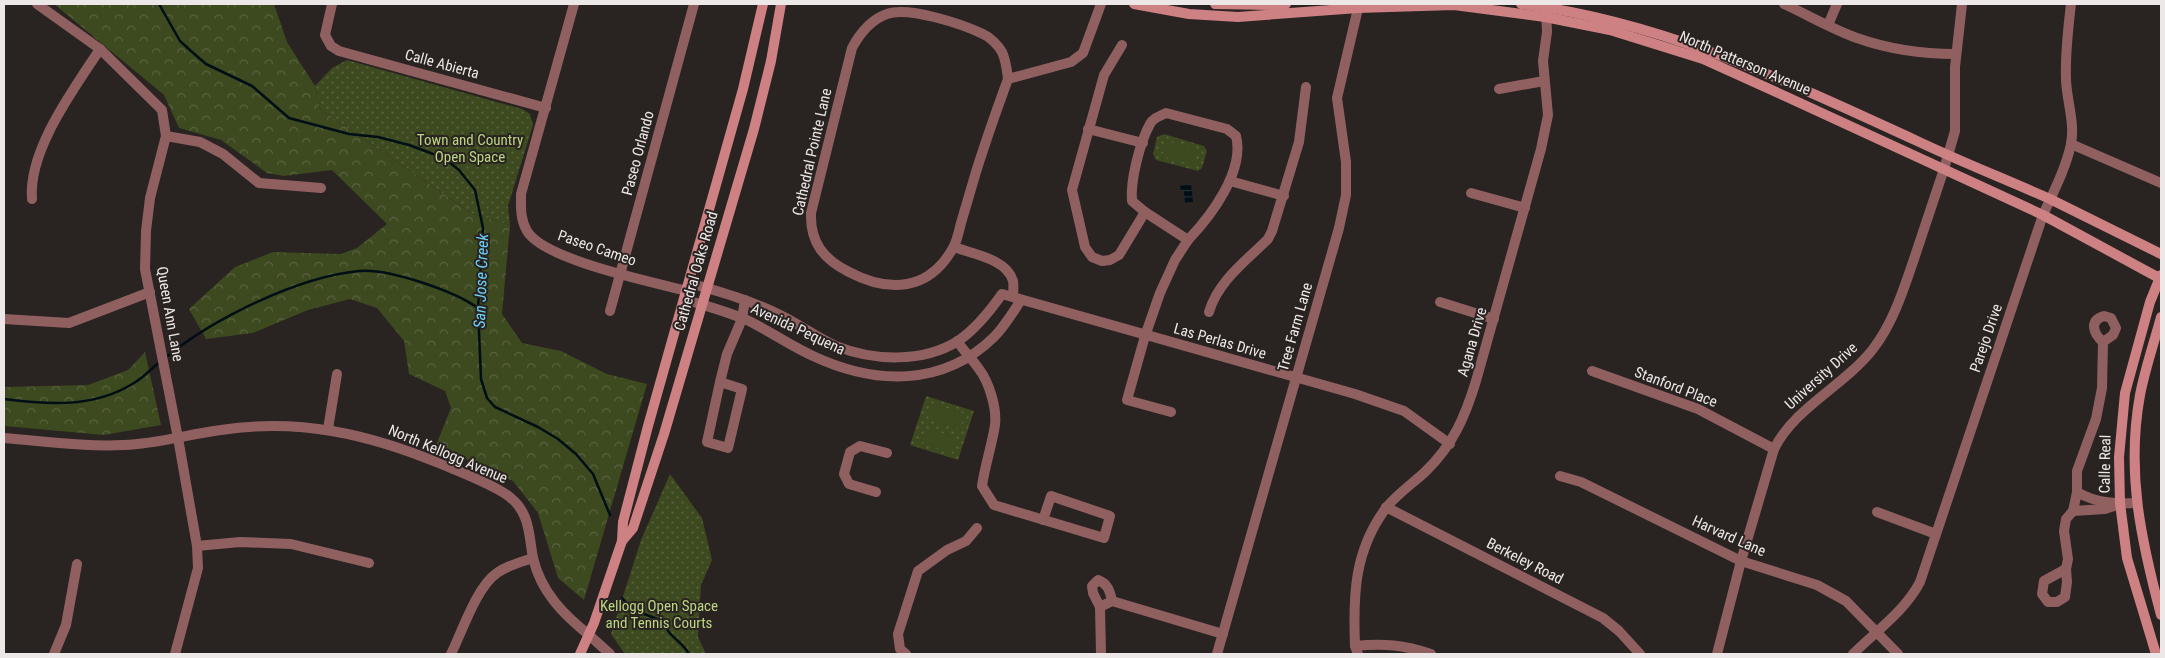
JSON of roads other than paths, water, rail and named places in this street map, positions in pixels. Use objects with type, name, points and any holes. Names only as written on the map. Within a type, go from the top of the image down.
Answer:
[{"type":"main road","name":"Cathedral Oaks Road","points":[[580,654],[589,635],[622,541],[623,522],[743,89],[763,4]]},
{"type":"main road","name":"Cathedral Oaks Road","points":[[622,541],[633,528],[664,434],[754,129],[771,61],[781,4]]},
{"type":"main road","name":"North Patterson Avenue","points":[[1134,4],[1189,14],[1230,17],[1273,16],[1358,6],[1454,5],[1546,9],[1703,59],[2043,215],[2160,277]]},
{"type":"main road","points":[[1215,4],[1272,6],[1286,4]]},
{"type":"main road","name":"North Patterson Avenue","points":[[1521,4],[1607,19],[1712,51],[1789,83],[2050,200],[2161,254]]},
{"type":"main road","name":"Calle Real","points":[[2156,654],[2127,558],[2120,503],[2119,458],[2125,393],[2150,302],[2160,277]]},
{"type":"main road","name":"Calle Real","points":[[2161,317],[2144,376],[2136,419],[2136,503],[2140,530],[2161,614]]},
{"type":"street","name":"Queen Ann Lane","points":[[37,4],[100,49],[162,110],[166,136],[150,198],[146,231],[145,269],[178,438],[197,546],[198,568],[175,654]]},
{"type":"street","name":"Calle Abierta","points":[[332,4],[325,35],[331,46],[339,51],[546,108]]},
{"type":"street","name":"Paseo Cameo","points":[[574,4],[521,194],[521,214],[527,231],[537,242],[557,252],[620,274],[687,291]]},
{"type":"street","name":"Paseo Orlando","points":[[610,311],[694,4]]},
{"type":"street","points":[[1008,79],[1071,62],[1083,52],[1101,4]]},
{"type":"street","points":[[1784,4],[1871,43],[1941,55],[1956,54]]},
{"type":"street","points":[[1828,25],[1837,4]]},
{"type":"street","name":"University Drive","points":[[1717,654],[1741,561],[1774,449],[1779,439],[1793,422],[1859,365],[1882,336],[1904,288],[1949,156],[1955,131],[1956,54],[1962,4]]},
{"type":"street","name":"Parejo Drive","points":[[1853,654],[1914,594],[1920,582],[2043,215],[2071,144],[2072,115],[2066,82],[2065,48],[2072,4]]},
{"type":"street","name":"Tree Farm Lane","points":[[1217,654],[1339,228],[1346,195],[1346,162],[1340,132],[1337,98],[1358,6]]},
{"type":"street","name":"Agana Drive","points":[[1357,650],[1354,592],[1359,563],[1369,535],[1386,507],[1426,471],[1450,444],[1467,411],[1525,208],[1548,115],[1543,61],[1547,28],[1546,9]]},
{"type":"street","name":"Cathedral Pointe Lane","points":[[901,11],[917,13],[984,34],[1003,53],[1008,79],[990,127],[954,247],[942,264],[920,280],[906,285],[892,286],[866,281],[846,271],[825,255],[816,243],[810,229],[811,213],[852,48],[860,33],[874,20],[887,14],[901,11]]},
{"type":"street","points":[[1122,45],[1104,75],[1072,190],[1085,247],[1092,257],[1102,261],[1110,260],[1118,255],[1145,212]]},
{"type":"street","points":[[32,199],[31,187],[33,178],[52,124],[100,49]]},
{"type":"street","points":[[1499,89],[1544,81]]},
{"type":"street","points":[[1209,312],[1213,300],[1227,278],[1268,238],[1284,196],[1299,142],[1306,87]]},
{"type":"street","points":[[1171,412],[1127,400],[1145,336],[1164,285],[1175,260],[1188,240],[1205,222],[1230,181],[1238,146],[1236,136],[1227,130],[1166,113],[1150,123],[1131,189],[1132,201],[1145,212],[1188,240]]},
{"type":"street","points":[[1088,129],[1143,143]]},
{"type":"street","points":[[166,136],[200,142],[223,154],[259,183],[322,188]]},
{"type":"street","points":[[2071,144],[2161,183]]},
{"type":"street","points":[[1230,181],[1284,196]]},
{"type":"street","points":[[1471,193],[1525,208]]},
{"type":"street","points":[[954,247],[998,262],[1008,272],[1013,282],[1012,297]]},
{"type":"street","name":"Avenida Pequena","points":[[687,291],[706,288],[745,300],[783,316],[836,346],[856,352],[893,357],[916,356],[957,341],[1012,297]]},
{"type":"street","name":"Avenida Pequena","points":[[687,291],[702,305],[742,318],[786,343],[830,364],[869,374],[894,377],[918,376],[940,370],[968,357],[995,336],[1012,297]]},
{"type":"street","points":[[4,319],[69,323],[150,292]]},
{"type":"street","name":"Las Perlas Drive","points":[[1012,297],[1355,394],[1404,412],[1450,444]]},
{"type":"street","points":[[720,382],[742,388],[728,448],[707,442],[720,382],[727,354],[742,318],[745,300]]},
{"type":"street","points":[[1440,302],[1494,319]]},
{"type":"street","points":[[957,341],[968,357],[980,369],[992,397],[996,423],[985,463],[982,486],[994,505],[1043,520],[1104,538],[1110,516],[1051,496],[1043,520]]},
{"type":"street","points":[[2066,569],[2068,559],[2064,531],[2066,519],[2073,511],[2077,492],[2077,471],[2096,419],[2102,388],[2103,342]]},
{"type":"street","name":"Stanford Place","points":[[1592,371],[1698,408],[1774,449]]},
{"type":"street","points":[[328,429],[337,374]]},
{"type":"street","name":"North Kellogg Avenue","points":[[4,438],[83,445],[126,446],[222,430],[270,426],[328,429],[373,439],[403,449],[484,483],[512,498],[526,516],[533,558],[548,595],[558,609],[610,654]]},
{"type":"street","points":[[876,492],[849,484],[844,474],[850,452],[860,446],[887,453]]},
{"type":"street","name":"Harvard Lane","points":[[1560,476],[1590,486],[1741,561],[1817,585],[1846,601],[1898,654]]},
{"type":"street","points":[[2077,492],[2094,500],[2136,503]]},
{"type":"street","points":[[2073,511],[2105,509],[2120,503]]},
{"type":"street","name":"Berkeley Road","points":[[1386,507],[1603,618],[1619,631],[1640,654]]},
{"type":"street","points":[[1877,512],[1936,534]]},
{"type":"street","points":[[906,654],[900,649],[898,634],[918,571],[948,550],[966,541],[977,528]]},
{"type":"street","points":[[197,546],[240,542],[291,544],[369,562]]},
{"type":"street","points":[[451,654],[476,602],[495,574],[510,565],[533,558]]},
{"type":"street","points":[[54,654],[66,625],[77,564]]},
{"type":"street","points":[[1101,654],[1100,607],[1093,593],[1092,586],[1098,580],[1105,583],[1110,590],[1112,601]]},
{"type":"street","points":[[1100,607],[1112,601],[1223,634]]},
{"type":"street","points":[[1357,650],[1382,643],[1414,648],[1431,654]]},
{"type":"waterway","name":"San Jose Creek","points":[[159,4],[180,41],[191,51],[206,64],[252,86],[289,118],[349,134],[378,137],[409,145],[444,158],[459,170],[475,190],[483,228],[478,308],[481,379],[487,398],[495,407],[538,427],[558,439],[576,454],[593,474],[610,515]]},
{"type":"waterway","points":[[165,358],[207,329],[257,302],[309,282],[359,271],[386,273],[420,282],[467,301],[478,308]]},
{"type":"waterway","points":[[4,399],[38,403],[87,401],[119,391],[134,383],[161,361]]},
{"type":"waterway","name":"San Jose Creek","points":[[622,598],[633,610],[663,621],[671,635],[689,654]]},
{"type":"park label","name":"Town and Country Open Space","points":[[470,148]]},
{"type":"park label","name":"Kellogg Open Space and Tennis Courts","points":[[659,614]]}]
